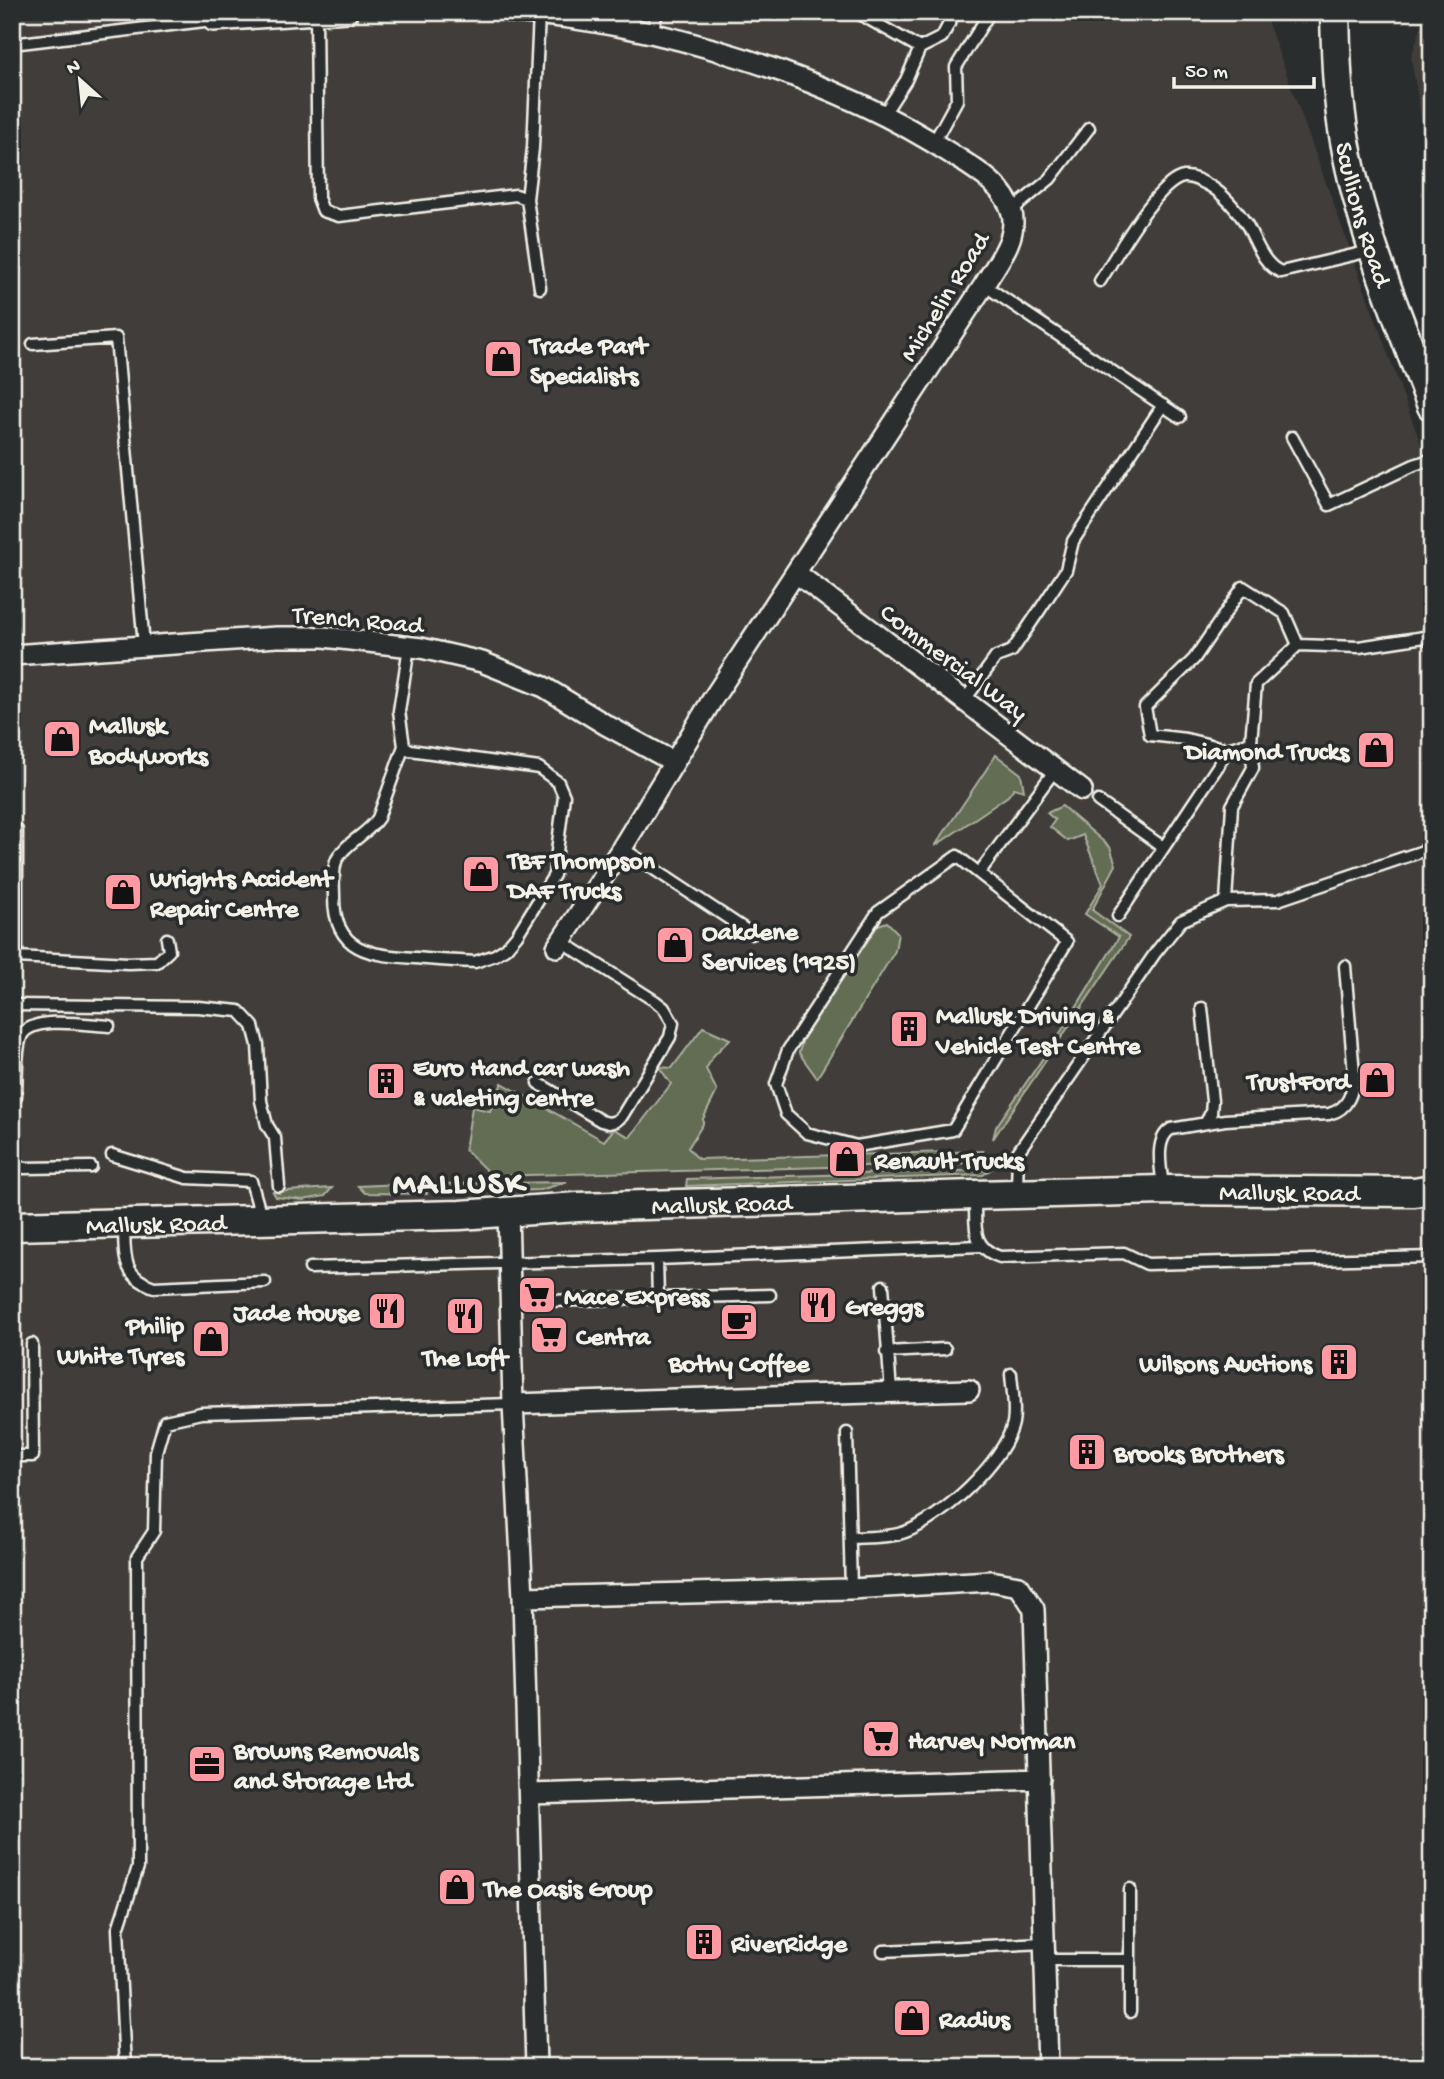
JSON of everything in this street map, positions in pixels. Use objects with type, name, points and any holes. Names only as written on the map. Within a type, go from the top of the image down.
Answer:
[{"type":"main road","name":"Scullions Road","points":[[1335,12],[1338,94],[1345,142],[1374,250],[1432,406]]},
{"type":"main road","name":"Mallusk Road","points":[[12,1226],[460,1215],[578,1207],[1163,1190],[1427,1191]]},
{"type":"street","points":[[213,16],[348,12]]},
{"type":"street","name":"Michelin Road","points":[[511,12],[608,18],[652,34],[772,68],[884,114],[934,142],[994,183],[1011,211],[1014,233],[984,285],[712,700],[622,848],[559,944]]},
{"type":"street","name":"Commercial Way","points":[[796,573],[1090,795]]},
{"type":"street","name":"Trench Road","points":[[12,655],[278,637],[324,637],[409,646],[482,662],[544,687],[674,762]]},
{"type":"street","points":[[508,1211],[513,1404],[523,1597],[536,2067]]},
{"type":"street","points":[[513,1404],[969,1390]]},
{"type":"street","points":[[523,1597],[850,1588],[991,1581],[1019,1586],[1034,1609],[1048,2067]]},
{"type":"street","points":[[529,1794],[1040,1779]]},
{"type":"lane","points":[[652,34],[657,12]]},
{"type":"lane","points":[[856,12],[920,48]]},
{"type":"lane","points":[[884,114],[906,80],[920,48],[942,37],[955,12]]},
{"type":"lane","points":[[934,142],[957,100],[956,67],[990,12]]},
{"type":"lane","points":[[539,14],[533,148],[527,199],[540,288]]},
{"type":"lane","points":[[316,15],[318,198],[323,211],[339,216],[516,195],[527,199]]},
{"type":"lane","points":[[12,44],[213,16]]},
{"type":"lane","points":[[1011,211],[1050,179],[1089,128]]},
{"type":"lane","points":[[1100,281],[1157,195],[1173,181],[1185,177],[1197,179],[1223,195],[1242,217],[1269,265],[1281,272],[1374,250]]},
{"type":"lane","points":[[984,285],[1180,417]]},
{"type":"lane","points":[[33,344],[116,338],[144,645]]},
{"type":"lane","points":[[964,701],[996,657],[1012,651],[1039,611],[1066,570],[1073,541],[1163,405]]},
{"type":"lane","points":[[1292,437],[1329,505],[1432,459]]},
{"type":"lane","points":[[1251,742],[1227,749],[1186,739],[1150,735],[1145,707],[1194,659],[1243,587],[1284,613],[1298,645]]},
{"type":"lane","points":[[1226,901],[1232,806],[1253,768],[1251,742],[1256,684],[1298,645],[1359,647],[1424,638],[1432,642]]},
{"type":"lane","points":[[404,746],[410,750],[539,768],[558,782],[564,796],[554,875],[517,935],[506,948],[484,960],[475,962],[376,955],[349,942],[334,907],[334,865],[346,847],[371,828],[378,818],[404,746],[399,711],[409,646]]},
{"type":"lane","points":[[1118,916],[1227,749]]},
{"type":"lane","points":[[979,873],[1055,770]]},
{"type":"lane","points":[[1090,795],[1163,847]]},
{"type":"lane","points":[[17,830],[15,957],[157,962],[169,951],[167,939]]},
{"type":"lane","points":[[622,848],[752,934]]},
{"type":"lane","points":[[1017,1194],[1018,1152],[1156,952],[1181,921],[1226,901],[1278,900],[1432,848]]},
{"type":"lane","points":[[957,856],[979,873],[1067,943],[953,1130],[857,1146],[807,1133],[786,1114],[776,1084],[788,1050],[878,912],[957,856]]},
{"type":"lane","points":[[538,1083],[601,1121],[616,1121],[631,1103],[670,1037],[673,1023],[664,1008],[655,1001],[559,944]]},
{"type":"lane","points":[[1163,1190],[1160,1151],[1166,1132],[1182,1125],[1206,1122],[1329,1114],[1344,1106],[1353,1088],[1354,1074],[1345,966]]},
{"type":"lane","points":[[12,1005],[198,1007],[239,1011],[253,1026],[258,1045],[261,1101],[267,1125],[275,1138],[279,1186]]},
{"type":"lane","points":[[1202,1009],[1212,1101],[1211,1113],[1206,1122]]},
{"type":"lane","points":[[12,1106],[16,1096],[15,1063],[24,1032],[32,1026],[46,1023],[110,1026]]},
{"type":"lane","points":[[111,1156],[187,1178],[251,1181],[262,1220]]},
{"type":"lane","points":[[12,1161],[24,1168],[91,1167]]},
{"type":"lane","points":[[975,1195],[976,1232],[980,1246],[988,1253],[1000,1257],[1124,1253],[1147,1264],[1432,1256]]},
{"type":"lane","points":[[124,1224],[125,1262],[140,1282],[154,1287],[265,1282]]},
{"type":"lane","points":[[310,1268],[657,1259],[980,1246]]},
{"type":"lane","points":[[657,1259],[658,1298]]},
{"type":"lane","points":[[883,1286],[891,1392]]},
{"type":"lane","points":[[546,1301],[770,1295]]},
{"type":"lane","points":[[12,1456],[33,1456],[32,1344]]},
{"type":"lane","points":[[886,1352],[945,1349]]},
{"type":"lane","points":[[851,1538],[902,1534],[929,1521],[967,1490],[1008,1440],[1014,1420],[1011,1374]]},
{"type":"lane","points":[[125,2067],[118,1929],[138,1867],[137,1558],[154,1531],[156,1452],[165,1421],[201,1413],[513,1404]]},
{"type":"lane","points":[[847,1433],[850,1588]]},
{"type":"lane","points":[[1130,1888],[1130,2012]]},
{"type":"lane","points":[[883,1951],[1044,1952],[1130,1960]]},
{"type":"lane","points":[[12,2066],[57,2067]]},
{"type":"shaded area","points":[[12,12],[1264,12],[1432,475],[1432,2067],[1355,2067],[1352,2055],[1333,2067],[12,2067]]},
{"type":"shaded area","points":[[1426,12],[1432,12],[1432,186],[1411,57]]},
{"type":"green space","points":[[996,755],[1021,774],[1024,791],[1014,788],[1008,796],[935,846]]},
{"type":"green space","points":[[1062,806],[1110,847],[1116,865],[1092,910],[1129,937],[993,1139],[996,1127],[1064,1027],[1119,937],[1085,914],[1103,884],[1083,835],[1068,841],[1050,827],[1055,820],[1047,813]]},
{"type":"green space","points":[[887,922],[898,933],[895,951],[817,1078],[799,1053],[803,1038],[878,925]]},
{"type":"green space","points":[[703,1027],[730,1039],[714,1055],[706,1069],[717,1091],[703,1124],[688,1148],[698,1159],[983,1151],[976,1163],[492,1176],[465,1150],[472,1107],[490,1111],[502,1083],[604,1141],[614,1129],[630,1137],[671,1084],[659,1067],[672,1068]]},
{"type":"green space","points":[[990,1170],[983,1175],[686,1186],[687,1179]]},
{"type":"green space","points":[[567,1182],[540,1190],[438,1193],[437,1184]]},
{"type":"green space","points":[[425,1183],[427,1194],[365,1193],[358,1186]]},
{"type":"green space","points":[[332,1188],[325,1196],[303,1200],[276,1197],[273,1192]]},
{"type":"place","name":"Trade Part Specialists","points":[[503,359]]},
{"type":"place","name":"Mallusk Bodyworks","points":[[62,739]]},
{"type":"place","name":"Diamond Trucks","points":[[1376,750]]},
{"type":"place","name":"TBF Thompson DAF Trucks","points":[[481,874]]},
{"type":"place","name":"Wrights Accident Repair Centre","points":[[123,892]]},
{"type":"place","name":"Oakdene Services (1925)","points":[[675,945]]},
{"type":"place","name":"Mallusk Driving & Vehicle Test Centre","points":[[909,1029]]},
{"type":"place","name":"TrustFord","points":[[1377,1080]]},
{"type":"place","name":"Euro Hand car wash & valeting centre","points":[[386,1081]]},
{"type":"place","name":"Renault Trucks","points":[[847,1159]]},
{"type":"place","name":"Mace Express","points":[[537,1295]]},
{"type":"place","name":"Greggs","points":[[818,1305]]},
{"type":"place","name":"Jade House","points":[[387,1311]]},
{"type":"place","name":"The Loft","points":[[465,1316]]},
{"type":"place","name":"Bothy Coffee","points":[[739,1322]]},
{"type":"place","name":"Centra","points":[[549,1335]]},
{"type":"place","name":"Philip White Tyres","points":[[211,1339]]},
{"type":"place","name":"Wilsons Auctions","points":[[1339,1362]]},
{"type":"place","name":"Brooks Brothers","points":[[1087,1452]]},
{"type":"place","name":"Harvey Norman","points":[[881,1739]]},
{"type":"place","name":"Browns Removals and Storage Ltd","points":[[207,1764]]},
{"type":"place","name":"The Oasis Group","points":[[457,1887]]},
{"type":"place","name":"RiverRidge","points":[[704,1942]]},
{"type":"place","name":"Radius","points":[[912,2018]]},
{"type":"district","name":"MALLUSK","points":[[459,1180]]}]
